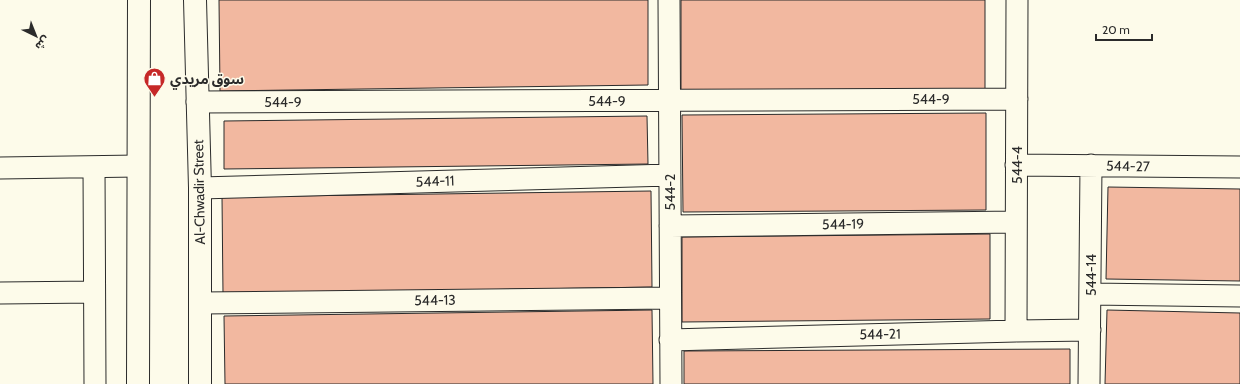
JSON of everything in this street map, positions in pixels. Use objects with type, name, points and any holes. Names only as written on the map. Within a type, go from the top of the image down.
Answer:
[{"type":"main road","points":[[138,384],[139,0]]},
{"type":"main road","name":"Al-Chwadir Street","points":[[195,0],[200,188],[200,384]]},
{"type":"street","name":"544-2","points":[[669,0],[671,384]]},
{"type":"street","name":"544-4","points":[[1016,331],[1017,0]]},
{"type":"street","name":"544-9","points":[[197,102],[1017,99]]},
{"type":"street","name":"544-27","points":[[1016,164],[1240,166]]},
{"type":"street","name":"544-14","points":[[1089,384],[1091,165]]},
{"type":"street","points":[[0,168],[138,166]]},
{"type":"street","points":[[94,167],[95,384]]},
{"type":"street","name":"544-11","points":[[200,188],[670,175]]},
{"type":"street","name":"544-19","points":[[670,226],[1016,222]]},
{"type":"street","points":[[0,293],[94,292]]},
{"type":"street","points":[[1091,294],[1240,296]]},
{"type":"street","name":"544-13","points":[[200,303],[670,298]]},
{"type":"street","name":"544-21","points":[[670,340],[1090,330]]},
{"type":"building","points":[[219,0],[648,0],[648,85],[220,91]]},
{"type":"building","points":[[681,0],[985,0],[985,89],[681,91]]},
{"type":"building","points":[[986,113],[986,210],[683,212],[682,115]]},
{"type":"building","points":[[647,116],[648,164],[224,169],[224,121]]},
{"type":"building","points":[[1108,187],[1240,189],[1240,281],[1106,279]]},
{"type":"building","points":[[651,191],[652,287],[223,294],[222,197]]},
{"type":"building","points":[[990,234],[990,319],[682,322],[682,237]]},
{"type":"building","points":[[652,310],[653,384],[225,384],[224,316]]},
{"type":"building","points":[[1107,310],[1240,313],[1240,384],[1105,384]]},
{"type":"building","points":[[1070,349],[1070,384],[684,384],[684,351]]},
{"type":"place","name":"سوق مريدي","points":[[155,98]]}]
